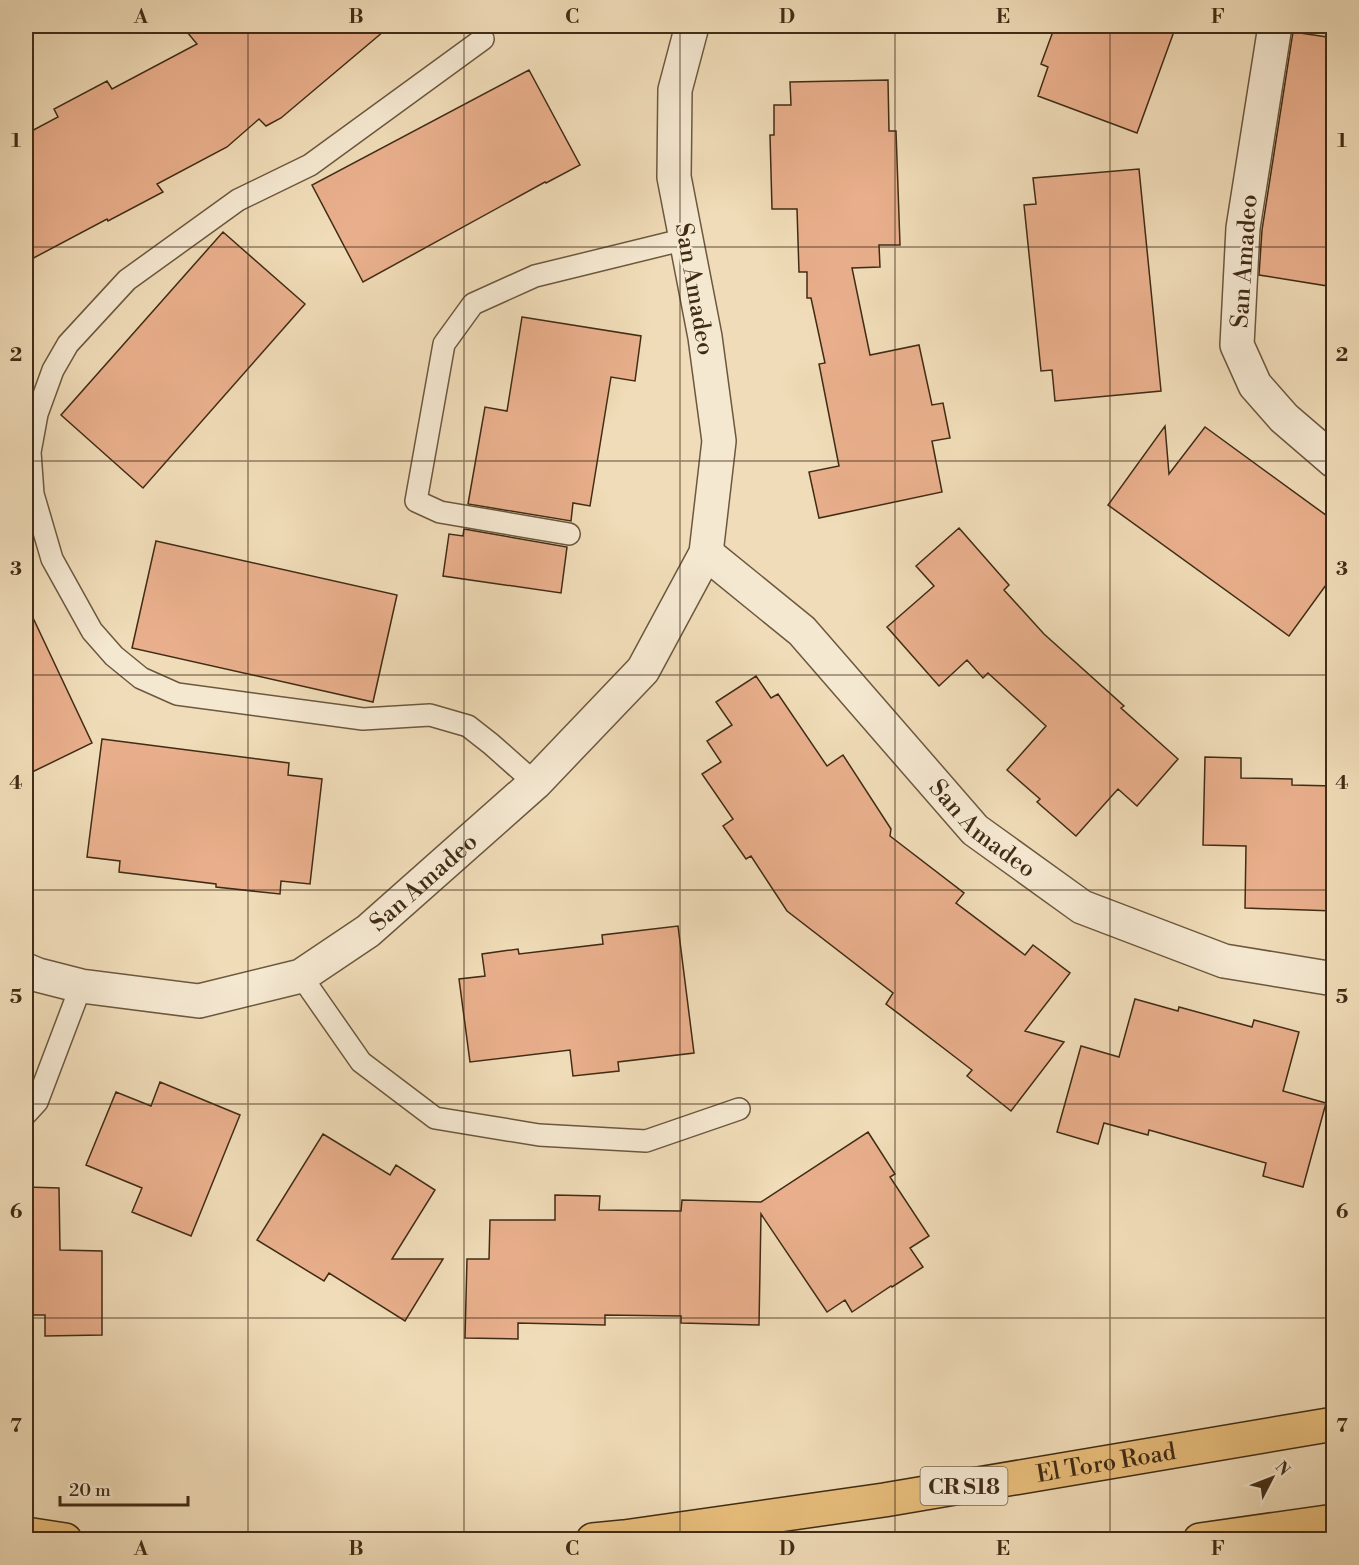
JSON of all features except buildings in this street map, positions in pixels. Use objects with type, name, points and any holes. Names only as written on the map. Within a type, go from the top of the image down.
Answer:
[{"type":"main road","name":"El Toro Road","points":[[593,1539],[624,1537],[884,1500],[1334,1424]]},
{"type":"main road","points":[[1200,1539],[1334,1521]]},
{"type":"main road","points":[[26,1534],[65,1539]]},
{"type":"street","name":"San Amadeo","points":[[26,970],[81,986],[199,1001],[301,976],[368,931],[535,783],[643,670],[706,553],[719,441],[705,337],[674,177],[675,90],[692,26]]},
{"type":"street","name":"San Amadeo","points":[[1275,26],[1243,228],[1237,345],[1255,385],[1284,418],[1334,461]]},
{"type":"street","name":"San Amadeo","points":[[706,553],[802,631],[975,830],[1082,908],[1224,961],[1334,979]]},
{"type":"lane","points":[[483,39],[310,165],[238,200],[127,280],[68,344],[53,370],[37,414],[30,452],[33,494],[52,559],[92,631],[114,656],[141,678],[177,694],[363,719],[430,715],[468,726],[492,744],[535,783]]},
{"type":"lane","points":[[569,534],[440,512],[416,501],[444,344],[473,304],[535,276],[686,239]]},
{"type":"lane","points":[[301,976],[361,1062],[435,1118],[539,1135],[646,1141],[739,1109]]},
{"type":"lane","points":[[26,1114],[37,1102],[81,986]]}]
